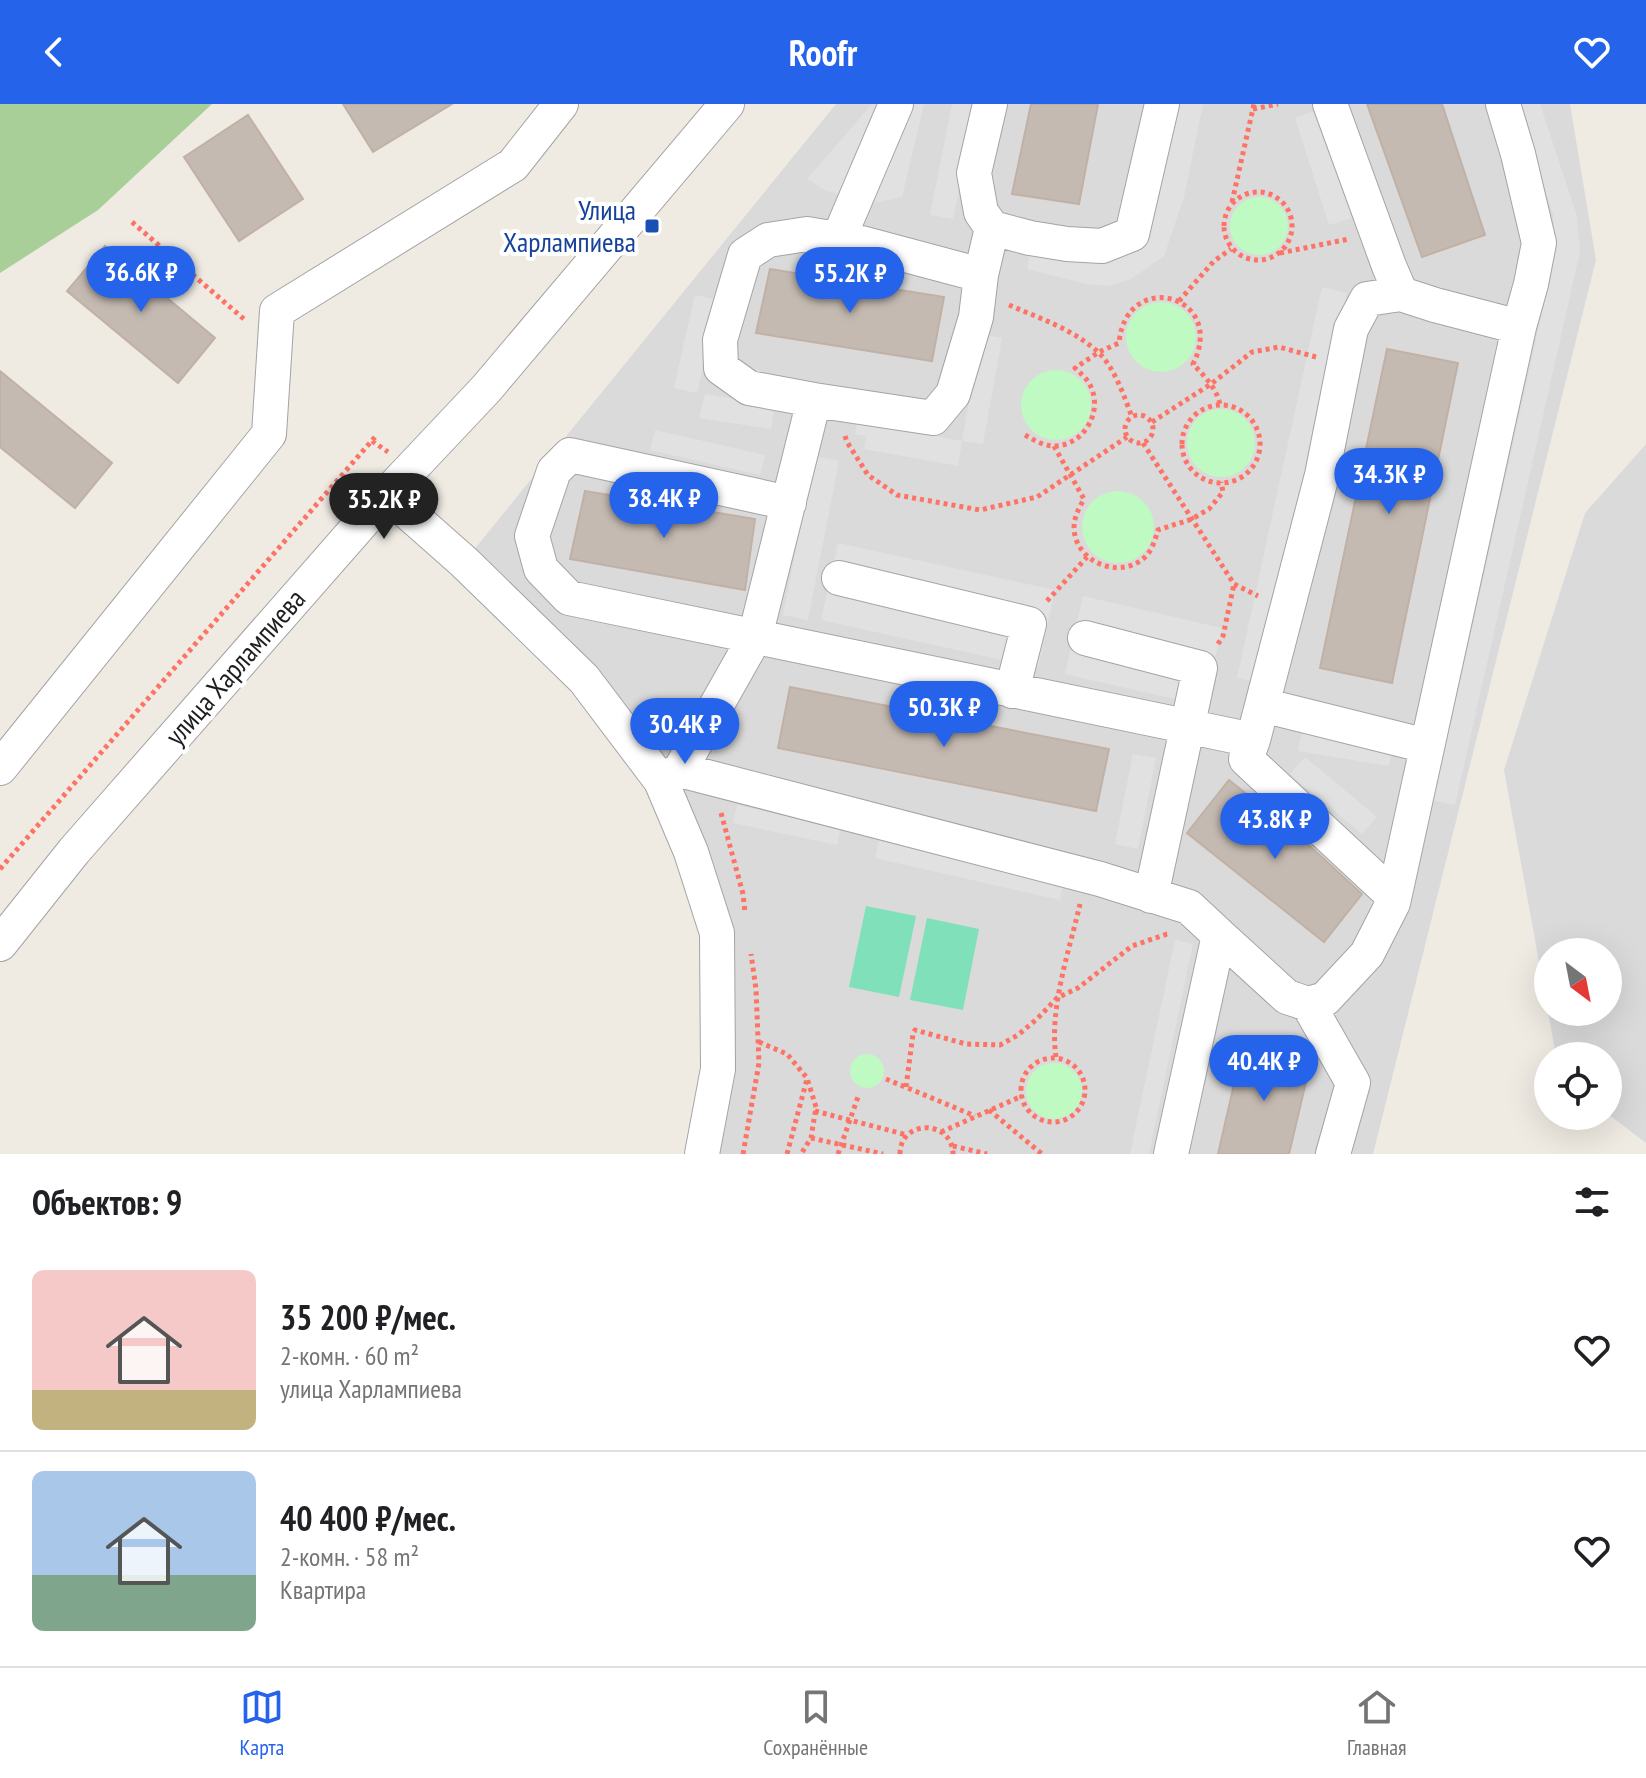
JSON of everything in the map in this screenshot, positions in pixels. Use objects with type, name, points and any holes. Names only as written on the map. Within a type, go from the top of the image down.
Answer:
[{"type":"street","points":[[0,768],[269,434],[277,311],[513,165],[561,104]]},
{"type":"street","name":"улица Харлампиева","points":[[0,944],[74,851],[387,494],[486,389],[727,104]]},
{"type":"street","points":[[838,240],[896,104]]},
{"type":"street","points":[[990,104],[974,173],[981,212],[992,228],[1030,238],[1102,246],[1132,234],[1162,104]]},
{"type":"street","points":[[1330,104],[1401,294]]},
{"type":"street","points":[[670,776],[1086,875],[1189,907],[1217,945],[1287,997],[1308,1004],[1325,999],[1367,954],[1393,903],[1531,284],[1539,243],[1503,104]]},
{"type":"street","points":[[980,285],[861,243],[807,234],[768,240],[745,255],[720,340],[721,368],[749,388],[933,418],[953,394],[976,317],[992,228]]},
{"type":"street","points":[[1393,903],[1389,892],[1246,759],[1322,475],[1351,329],[1367,299],[1401,294],[1519,327]]},
{"type":"street","points":[[670,776],[755,637],[789,503],[826,402]]},
{"type":"street","points":[[789,503],[570,455],[554,471],[532,536],[541,569],[569,598],[1253,740]]},
{"type":"street","points":[[387,494],[464,562],[584,679],[670,776],[717,933],[718,1069],[702,1154]]},
{"type":"street","points":[[839,578],[1029,624],[1012,691]]},
{"type":"street","points":[[1085,638],[1200,668],[1151,896]]},
{"type":"street","points":[[1262,705],[1427,746]]},
{"type":"street","points":[[1171,1154],[1217,945]]},
{"type":"street","points":[[1308,1004],[1353,1083],[1333,1154]]},
{"type":"path","points":[[1278,104],[1253,107],[1232,203],[1224,217],[1224,234],[1231,249],[1245,259],[1261,261],[1279,253],[1362,236],[1376,229]]},
{"type":"path","points":[[1232,203],[1246,193],[1263,192],[1278,198],[1289,210],[1293,227],[1288,243],[1279,253]]},
{"type":"path","points":[[132,222],[273,344]]},
{"type":"path","points":[[1179,301],[1214,261],[1231,249]]},
{"type":"path","points":[[980,285],[1007,305],[1059,326],[1099,352],[1118,381],[1132,417]]},
{"type":"path","points":[[1025,435],[1038,443],[1054,446],[1080,437],[1094,415],[1095,401],[1085,376],[1075,368],[1119,343],[1120,328],[1126,315],[1137,304],[1150,298],[1179,301],[1191,310],[1202,336],[1200,351],[1193,364],[1211,384],[1220,405]]},
{"type":"path","points":[[1152,422],[1211,384],[1252,352],[1279,347],[1344,365]]},
{"type":"path","points":[[826,402],[868,475],[897,495],[980,510],[1037,497],[1127,437]]},
{"type":"path","points":[[1220,405],[1236,408],[1249,417],[1258,431],[1260,447],[1255,463],[1245,475],[1230,482],[1214,483],[1199,476],[1188,465],[1182,449],[1184,433],[1191,419],[1204,409],[1220,405]]},
{"type":"path","points":[[1146,415],[1152,422],[1154,430],[1151,439],[1133,443],[1127,437],[1125,428],[1128,419],[1146,415]]},
{"type":"path","points":[[0,869],[375,437]]},
{"type":"path","points":[[1143,443],[1234,584],[1286,610]]},
{"type":"path","points":[[1054,446],[1084,499],[1076,513],[1074,528],[1078,543],[1087,557],[1100,565],[1116,568],[1131,565],[1145,557],[1154,545],[1158,530],[1192,519],[1209,509],[1223,492],[1221,482]]},
{"type":"path","points":[[1029,624],[1087,557]]},
{"type":"path","points":[[1200,668],[1223,636],[1234,584]]},
{"type":"path","points":[[1056,1057],[1057,998],[1086,875]]},
{"type":"path","points":[[906,1087],[915,1030],[966,1044],[1000,1045],[1018,1035],[1057,998],[1078,988],[1132,946],[1167,934],[1217,945]]},
{"type":"path","points":[[759,1042],[787,1054],[807,1078],[816,1107],[811,1138],[801,1154]]},
{"type":"path","points":[[1056,1057],[1071,1063],[1083,1075],[1086,1092],[1080,1108],[1067,1119],[1051,1122],[1035,1117],[1024,1104],[1020,1088],[1026,1072],[1039,1061],[1056,1057]]},
{"type":"path","points":[[787,1154],[807,1078]]},
{"type":"path","points":[[886,1079],[975,1116]]},
{"type":"path","points":[[838,1154],[859,1094]]},
{"type":"path","points":[[941,1132],[1022,1096]]},
{"type":"path","points":[[989,1110],[1042,1154]]},
{"type":"path","points":[[815,1111],[907,1135]]},
{"type":"path","points":[[900,1154],[900,1147],[907,1135],[919,1127],[933,1127],[945,1134],[953,1146],[953,1154]]},
{"type":"path","points":[[811,1138],[883,1154]]},
{"type":"path","points":[[953,1146],[987,1154]]},
{"type":"shaded area","points":[[836,104],[1570,104],[1596,260],[1373,1154],[702,1154],[717,933],[661,781],[464,562]]},
{"type":"shaded area","points":[[872,104],[924,104],[902,197],[879,202],[826,191],[807,179]]},
{"type":"shaded area","points":[[952,104],[977,104],[953,219],[930,215]]},
{"type":"shaded area","points":[[1176,104],[1203,104],[1184,197],[1164,256],[1131,279],[1109,286],[1086,284],[1027,269],[1031,250],[1124,252]]},
{"type":"shaded area","points":[[1517,104],[1540,104],[1577,216],[1580,252],[1455,805],[1432,800],[1555,254],[1553,214]]},
{"type":"shaded area","points":[[1317,110],[1352,218],[1329,225],[1295,118]]},
{"type":"shaded area","points":[[1322,287],[1347,293],[1262,683],[1237,678]]},
{"type":"shaded area","points":[[695,295],[718,300],[697,393],[674,388]]},
{"type":"shaded area","points":[[981,334],[1002,338],[983,444],[962,441]]},
{"type":"shaded area","points":[[705,394],[775,405],[771,429],[699,418]]},
{"type":"shaded area","points":[[857,422],[962,441],[958,466],[864,449],[866,436],[855,434]]},
{"type":"shaded area","points":[[655,430],[765,455],[760,475],[650,450]]},
{"type":"shaded area","points":[[1646,444],[1646,1143],[1622,1125],[1622,1042],[1553,1042],[1551,1026],[1622,1026],[1622,938],[1535,938],[1504,770],[1585,513]]},
{"type":"shaded area","points":[[815,456],[839,461],[808,620],[783,615]]},
{"type":"shaded area","points":[[838,543],[1055,590],[1038,668],[821,620]]},
{"type":"shaded area","points":[[1083,596],[1222,628],[1204,706],[1065,674]]},
{"type":"shaded area","points":[[1302,731],[1393,746],[1389,766],[1298,751]]},
{"type":"shaded area","points":[[1133,754],[1156,758],[1138,849],[1115,844]]},
{"type":"shaded area","points":[[1305,757],[1377,817],[1362,834],[1290,774]]},
{"type":"shaded area","points":[[737,805],[841,826],[837,845],[733,823]]},
{"type":"shaded area","points":[[879,839],[1064,881],[1060,900],[875,858]]},
{"type":"shaded area","points":[[1175,940],[1193,944],[1149,1154],[1130,1154]]},
{"type":"green space","points":[[0,104],[212,104],[98,210],[0,273]]},
{"type":"green space","points":[[1259,197],[1270,199],[1279,206],[1286,215],[1286,237],[1279,246],[1270,253],[1259,255],[1248,253],[1239,246],[1232,237],[1230,226],[1232,215],[1239,206],[1248,199]]},
{"type":"green space","points":[[1161,302],[1186,312],[1196,337],[1186,362],[1161,372],[1136,362],[1126,337],[1136,312]]},
{"type":"green space","points":[[1056,370],[1081,380],[1091,405],[1081,430],[1056,440],[1031,430],[1021,405],[1031,380]]},
{"type":"green space","points":[[1221,409],[1245,419],[1255,443],[1245,467],[1221,477],[1197,467],[1187,443],[1197,419]]},
{"type":"green space","points":[[1118,491],[1138,497],[1148,507],[1154,527],[1148,547],[1138,557],[1118,563],[1098,557],[1088,547],[1082,527],[1088,507],[1098,497]]},
{"type":"green space","points":[[866,906],[916,916],[899,997],[849,987]]},
{"type":"green space","points":[[927,918],[979,929],[963,1010],[910,1000]]},
{"type":"green space","points":[[867,1054],[879,1059],[884,1071],[879,1083],[867,1088],[855,1083],[850,1071],[855,1059]]},
{"type":"green space","points":[[1054,1063],[1074,1071],[1082,1091],[1074,1111],[1054,1119],[1034,1111],[1026,1091],[1034,1071]]},
{"type":"building","points":[[343,104],[452,104],[373,152]]},
{"type":"building","points":[[1031,104],[1098,104],[1079,204],[1012,194]]},
{"type":"building","points":[[1367,104],[1442,104],[1485,235],[1422,257]]},
{"type":"building","points":[[248,115],[303,199],[239,241],[184,157]]},
{"type":"building","points":[[105,246],[215,338],[178,383],[67,291]]},
{"type":"building","points":[[770,269],[944,297],[932,361],[756,333]]},
{"type":"building","points":[[1387,349],[1458,363],[1392,683],[1320,668]]},
{"type":"building","points":[[0,371],[112,463],[75,508],[0,447]]},
{"type":"building","points":[[585,491],[755,519],[745,590],[570,559]]},
{"type":"building","points":[[790,687],[1109,749],[1096,811],[778,748]]},
{"type":"building","points":[[1229,780],[1298,835],[1362,894],[1324,942],[1187,833]]},
{"type":"building","points":[[1243,1045],[1311,1061],[1289,1154],[1218,1154]]},
{"type":"place","name":"Улица Харлампиева","points":[[652,226]]}]
